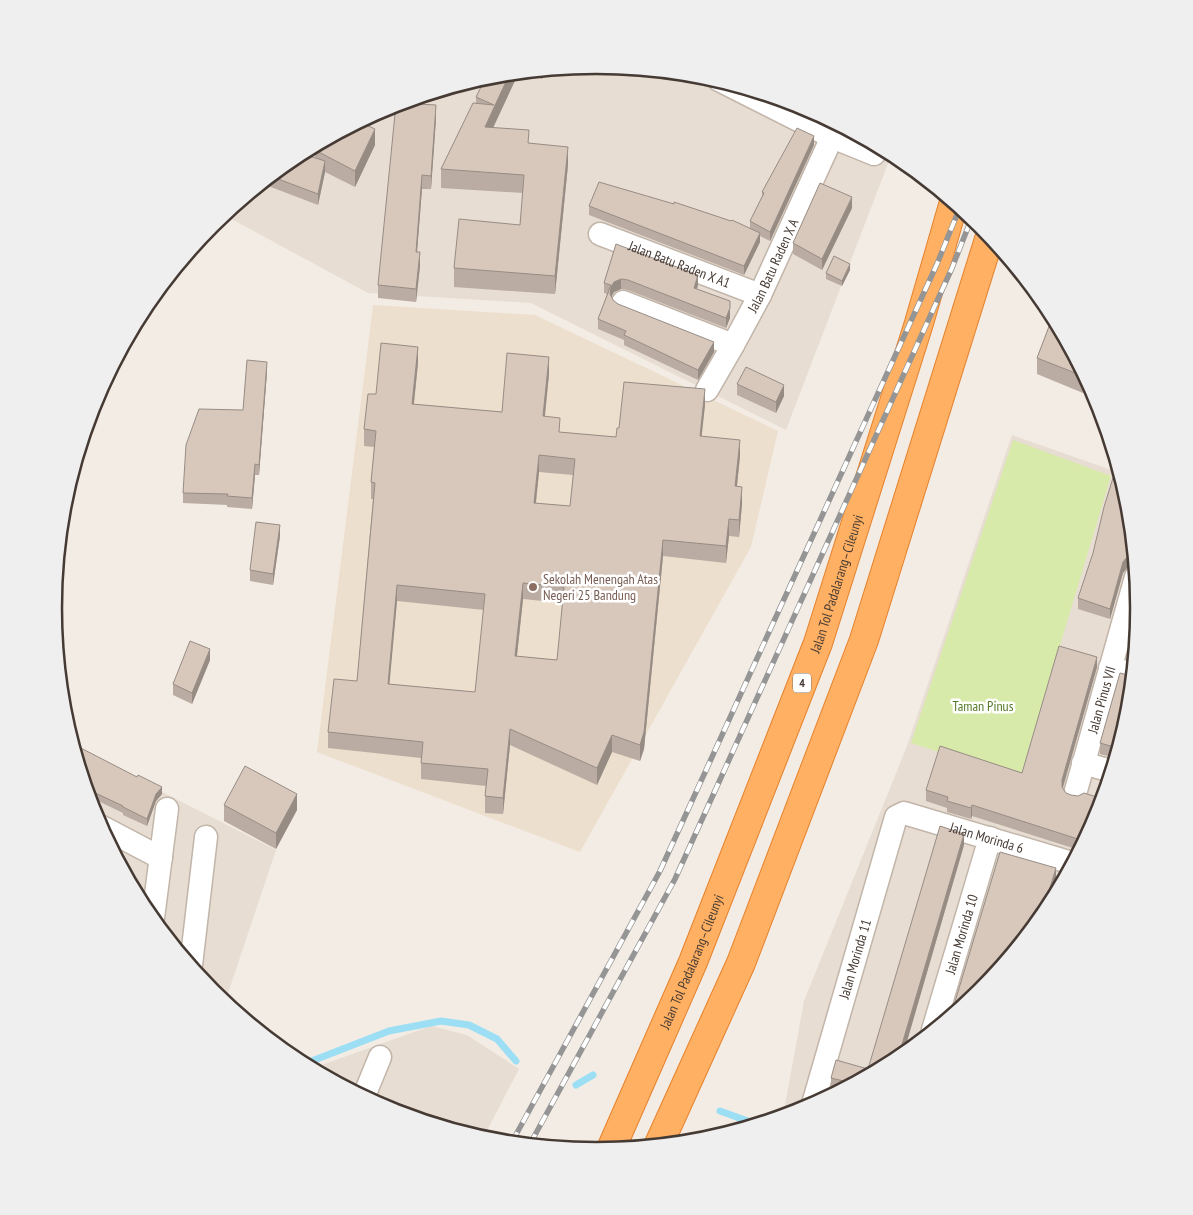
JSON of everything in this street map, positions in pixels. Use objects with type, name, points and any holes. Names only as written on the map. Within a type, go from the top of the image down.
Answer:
[{"type":"highway","name":"Jalan Tol Padalarang–Cileunyi","points":[[615,1141],[693,962],[818,643],[919,323],[952,209]]},
{"type":"highway","points":[[662,1137],[741,963],[864,640],[987,244]]},
{"type":"street","points":[[753,97],[832,138],[867,147]]},
{"type":"street","name":"Jalan Batu Raden X A","points":[[707,390],[734,346],[760,295],[832,138]]},
{"type":"street","name":"Jalan Batu Raden X A1","points":[[600,234],[760,295]]},
{"type":"street","points":[[623,302],[734,346]]},
{"type":"street","name":"Jalan Pinus VII","points":[[1075,794],[1130,599]]},
{"type":"street","points":[[1110,668],[1126,672]]},
{"type":"street","points":[[1083,763],[1105,769]]},
{"type":"street","points":[[154,907],[168,809]]},
{"type":"street","name":"Jalan Morinda 6","points":[[900,814],[904,813],[1066,861]]},
{"type":"street","name":"Jalan Morinda 11","points":[[816,1094],[896,817],[900,814]]},
{"type":"street","points":[[113,833],[161,858]]},
{"type":"street","points":[[192,956],[206,837]]},
{"type":"street","name":"Jalan Morinda 10","points":[[936,1019],[990,838]]},
{"type":"street","points":[[367,1089],[380,1057]]},
{"type":"shaded area","points":[[562,75],[631,75],[666,78],[735,92],[801,114],[864,145],[889,161],[786,430],[531,303],[368,293],[231,219],[271,184],[300,163],[330,145],[392,114],[458,92],[527,78]]},
{"type":"shaded area","name":"Sekolah Menengah Atas Negeri 25 Bandung","points":[[373,305],[535,315],[778,431],[751,547],[580,852],[317,752]]},
{"type":"shaded area","points":[[1012,435],[1112,470],[1126,538],[1129,573],[1130,608],[1126,677],[1112,746],[1102,779],[1090,812],[1075,844],[1059,875],[1020,933],[998,960],[949,1009],[893,1052],[864,1070],[801,1101],[785,1107],[804,1001],[907,746]]},
{"type":"shaded area","points":[[83,751],[276,850],[228,993],[195,960],[173,933],[152,904],[134,874],[103,812]]},
{"type":"shaded area","points":[[431,1026],[467,1035],[519,1069],[487,1130],[425,1113],[392,1101],[321,1065]]},
{"type":"green space","name":"Taman Pinus","points":[[1013,440],[1111,476],[1020,778],[911,743]]},
{"type":"building","points":[[506,82],[485,127],[529,130],[528,143],[568,147],[555,276],[454,268],[459,219],[520,225],[524,175],[441,169],[473,103],[494,105],[476,97],[481,87]]},
{"type":"building","points":[[419,104],[436,105],[431,176],[422,175],[416,252],[420,252],[416,289],[378,285],[395,113]]},
{"type":"building","points":[[367,125],[375,129],[355,171],[319,152]]},
{"type":"building","points":[[797,128],[814,136],[770,232],[750,221],[764,193],[762,192]]},
{"type":"building","points":[[311,156],[325,161],[318,194],[278,179]]},
{"type":"building","points":[[599,182],[732,220],[760,233],[744,266],[589,206]]},
{"type":"building","points":[[820,183],[852,197],[822,259],[793,243]]},
{"type":"building","points":[[616,244],[698,275],[694,288],[730,301],[730,308],[726,318],[628,280],[621,279],[614,282],[611,287],[610,294],[618,304],[714,342],[698,370],[624,335],[626,331],[598,319],[611,285],[604,283]]},
{"type":"building","points":[[834,256],[850,264],[842,281],[826,273]]},
{"type":"building","points":[[1050,325],[1076,373],[1037,358]]},
{"type":"building","points":[[381,343],[418,347],[412,404],[502,412],[507,353],[549,357],[543,416],[560,418],[559,432],[616,437],[617,428],[619,428],[624,382],[705,389],[700,436],[740,440],[735,486],[742,487],[739,520],[729,519],[726,546],[663,540],[644,732],[640,745],[612,735],[597,768],[510,729],[503,798],[485,796],[488,769],[421,763],[423,742],[328,732],[334,679],[357,681],[375,483],[371,482],[376,431],[364,429],[368,394],[376,394]],"holes":[[[539,455],[575,459],[570,506],[534,503]],[[523,583],[564,587],[557,660],[515,656]],[[397,585],[485,594],[475,692],[388,684]]]},
{"type":"building","points":[[247,360],[267,362],[259,465],[255,464],[252,498],[227,496],[228,494],[183,493],[186,445],[199,409],[243,410]]},
{"type":"building","points":[[746,367],[784,385],[776,402],[737,384]]},
{"type":"building","points":[[1114,476],[1120,503],[1128,557],[1123,562],[1110,609],[1078,598],[1093,553]]},
{"type":"building","points":[[256,522],[280,525],[273,574],[250,570]]},
{"type":"building","points":[[190,641],[210,649],[192,693],[173,684]]},
{"type":"building","points":[[1059,646],[1097,657],[1062,780],[1062,787],[1066,793],[1078,796],[1084,793],[1096,797],[1077,839],[972,805],[971,808],[947,801],[948,797],[926,790],[940,746],[1022,773]]},
{"type":"building","points":[[1120,673],[1126,675],[1112,746],[1100,743]]},
{"type":"building","points":[[82,749],[137,777],[138,775],[162,787],[156,794],[147,819],[96,793]]},
{"type":"building","points":[[245,766],[297,794],[276,833],[224,805]]},
{"type":"building","points":[[940,826],[964,834],[902,1046],[869,1067]]},
{"type":"building","points":[[1000,852],[1056,868],[1049,891],[1020,933],[998,960],[954,1004]]},
{"type":"building","points":[[836,1060],[866,1069],[843,1081],[831,1078]]},
{"type":"waterway","points":[[313,1060],[389,1031],[441,1021],[469,1025],[497,1039],[516,1061]]},
{"type":"waterway","points":[[576,1085],[593,1075]]},
{"type":"waterway","points":[[720,1111],[745,1120]]},
{"type":"railway","points":[[516,1135],[660,871],[937,264],[957,214]]},
{"type":"railway","points":[[534,1138],[675,879],[952,268],[969,225]]},
{"type":"place","name":"Sekolah Menengah Atas Negeri 25 Bandung","points":[[533,587]]}]
